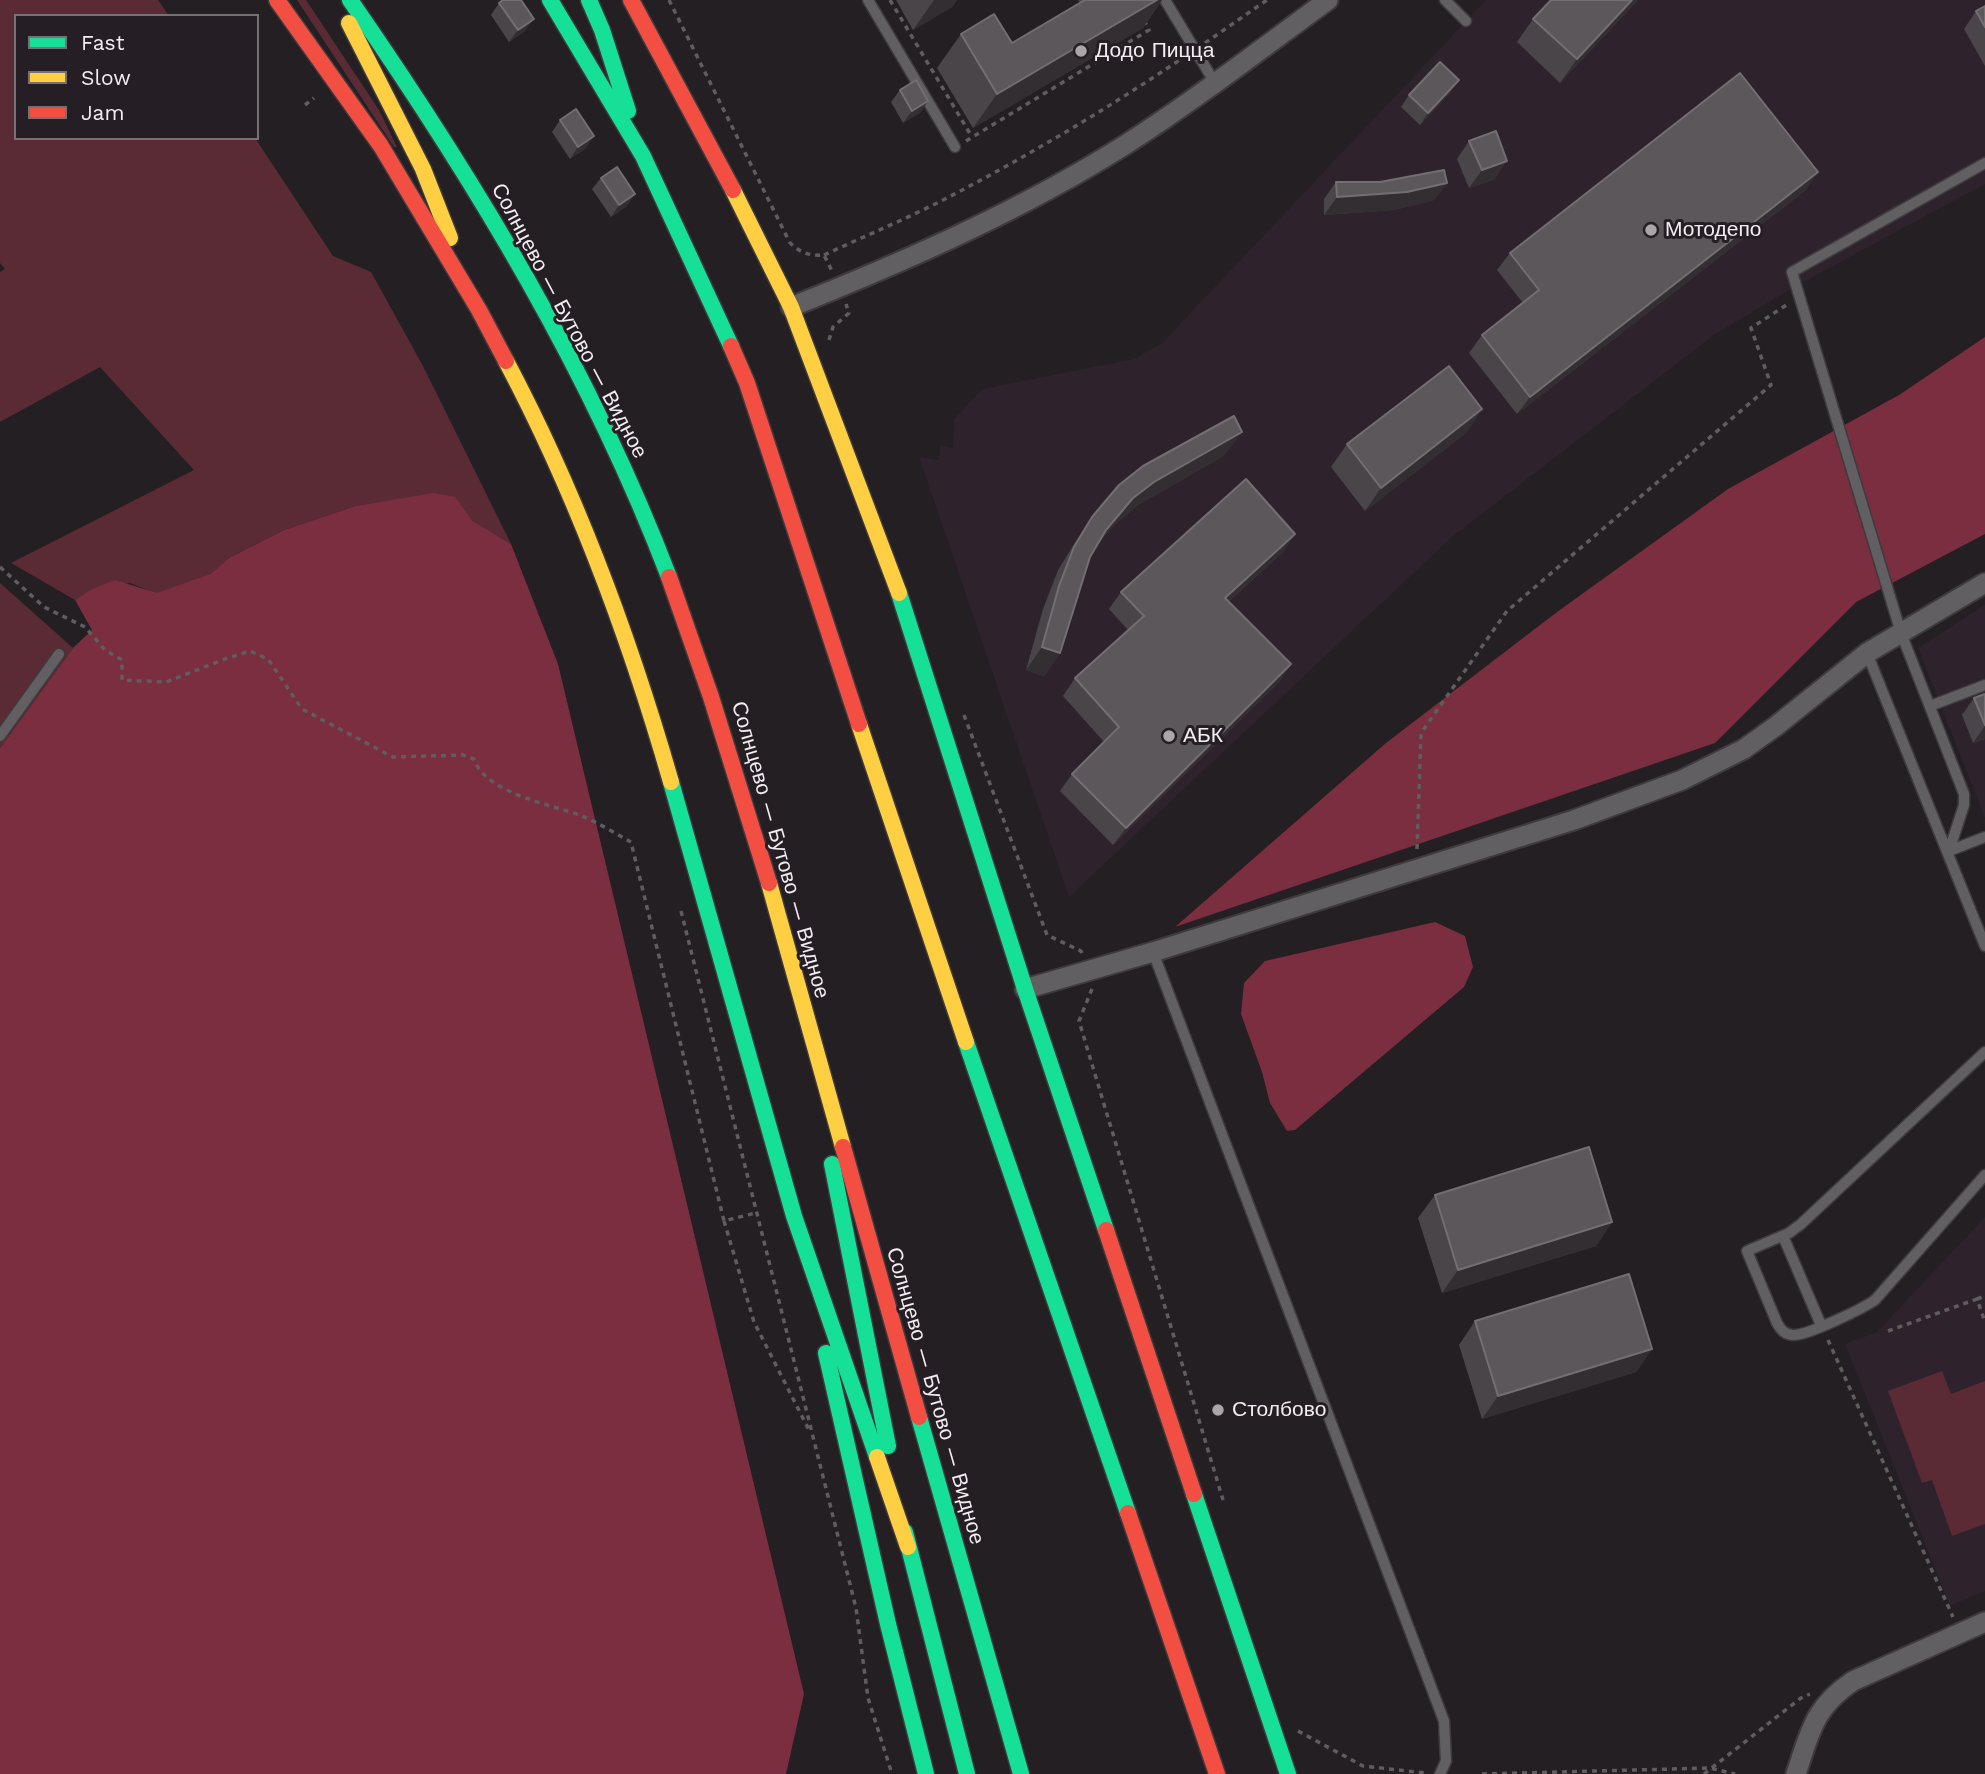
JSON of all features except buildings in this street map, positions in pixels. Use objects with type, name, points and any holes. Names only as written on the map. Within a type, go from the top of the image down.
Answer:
[{"type":"main road","points":[[277,0],[380,146],[479,310],[540,425],[605,579],[654,723],[794,1216],[888,1624],[926,1774]]},
{"type":"main road","points":[[336,0],[423,169],[479,310]]},
{"type":"main road","name":"Солнцево — Бутово — Видное","points":[[350,0],[439,130],[540,300],[627,475],[667,571],[707,678],[792,964],[1021,1774]]},
{"type":"main road","points":[[550,0],[642,156],[707,290],[747,383],[886,810],[1217,1774]]},
{"type":"main road","points":[[589,0],[602,30],[642,156]]},
{"type":"main road","points":[[631,0],[738,199],[791,307],[893,576],[1025,989],[1288,1774]]},
{"type":"main road","points":[[792,964],[908,1547],[967,1772]]},
{"type":"main road","points":[[794,1216],[908,1547]]},
{"type":"main road","points":[[1283,1757],[1300,1774]]},
{"type":"street","points":[[791,307],[908,259],[1029,200],[1124,145],[1215,83],[1328,0]]},
{"type":"street","points":[[1025,989],[1153,952],[1574,820],[1715,765],[1744,749],[1776,726],[1867,653],[1985,583]]},
{"type":"street","points":[[1796,1774],[1811,1728],[1820,1710],[1836,1692],[1853,1681],[1985,1622]]},
{"type":"lane","points":[[868,0],[955,147]]},
{"type":"lane","points":[[1165,0],[1215,83]]},
{"type":"lane","points":[[1445,0],[1466,21]]},
{"type":"lane","points":[[1949,851],[1965,794],[1901,632],[1792,272],[1985,163]]},
{"type":"lane","points":[[1867,653],[1985,946]]},
{"type":"lane","points":[[0,736],[59,654]]},
{"type":"lane","points":[[1930,706],[1985,685]]},
{"type":"lane","points":[[1949,851],[1985,837]]},
{"type":"lane","points":[[1153,952],[1444,1721],[1446,1761],[1440,1774]]},
{"type":"lane","points":[[1985,1052],[1801,1224],[1783,1236],[1747,1251],[1782,1331],[1796,1335],[1856,1311],[1875,1300],[1985,1175]]},
{"type":"lane","points":[[1783,1236],[1821,1325]]},
{"type":"path","points":[[890,0],[972,137]]},
{"type":"path","points":[[824,255],[943,200],[1024,157],[1108,108],[1266,0]]},
{"type":"path","points":[[955,147],[1149,30],[1144,20]]},
{"type":"path","points":[[305,105],[314,98]]},
{"type":"path","points":[[1416,870],[1421,733],[1507,611],[1770,385],[1751,328],[1799,296]]},
{"type":"path","points":[[0,567],[44,607],[85,627],[105,650],[122,660],[121,680],[166,682],[250,651],[268,659],[302,709],[393,757],[463,755],[474,759],[478,771],[516,794],[585,817],[632,842],[724,1221],[754,1321],[815,1441]]},
{"type":"path","points":[[681,909],[856,1608],[869,1698],[892,1774]]},
{"type":"path","points":[[1094,986],[1079,1021],[1223,1501]]},
{"type":"path","points":[[724,1221],[755,1213]]},
{"type":"path","points":[[1888,1331],[1985,1296]]},
{"type":"path","points":[[1977,1299],[1985,1322]]},
{"type":"path","points":[[1821,1325],[1962,1632]]},
{"type":"path","points":[[1294,1739],[1291,1727],[1363,1766],[1431,1774]]},
{"type":"path","points":[[1482,1774],[1710,1768],[1735,1774]]},
{"type":"shaded area","points":[[0,0],[158,0],[168,14],[14,14],[14,140],[256,140],[333,256],[371,272],[423,366],[511,544],[473,521],[455,498],[388,501],[355,506],[284,530],[229,558],[210,574],[157,594],[130,583],[90,590],[75,600],[11,563],[194,470],[100,367],[0,422],[0,272],[5,269],[0,263]]},
{"type":"shaded area","points":[[297,0],[306,0],[379,110],[397,147],[394,147]]},
{"type":"shaded area","points":[[1486,0],[1985,0],[1985,184],[1796,286],[1714,335],[1452,537],[1069,897],[919,457],[939,460],[940,445],[953,448],[954,419],[982,389],[1134,359],[1163,342]]},
{"type":"shaded area","points":[[1985,337],[1985,534],[1856,602],[1715,743],[1175,927],[1386,743],[1557,612],[1728,489],[1899,395]]},
{"type":"shaded area","points":[[434,493],[455,497],[473,521],[511,544],[558,664],[804,1694],[786,1774],[0,1774],[0,748],[73,648],[92,630],[75,600],[90,590],[115,580],[157,593],[210,574],[229,558],[284,530],[355,506]]},
{"type":"shaded area","points":[[0,583],[73,648],[0,748]]},
{"type":"shaded area","points":[[1985,605],[1985,818],[1918,648]]},
{"type":"shaded area","points":[[1435,922],[1465,936],[1473,967],[1464,987],[1295,1130],[1287,1131],[1270,1103],[1241,1014],[1244,983],[1265,961]]},
{"type":"shaded area","points":[[1985,1217],[1985,1591],[1950,1606],[1845,1344],[1877,1332]]},
{"type":"shaded area","points":[[1942,1371],[1951,1394],[1985,1381],[1985,1524],[1952,1536],[1932,1480],[1922,1483],[1888,1391]]},
{"type":"traffic: fast","points":[[350,0],[442,138],[567,351],[638,500],[669,577]]},
{"type":"traffic: fast","points":[[550,0],[643,156],[731,346]]},
{"type":"traffic: fast","points":[[589,0],[602,30],[628,111]]},
{"type":"traffic: fast","points":[[899,593],[1025,989],[1106,1230]]},
{"type":"traffic: fast","points":[[671,782],[794,1216],[877,1457]]},
{"type":"traffic: fast","points":[[966,1042],[1128,1513]]},
{"type":"traffic: fast","points":[[832,1164],[888,1446]]},
{"type":"traffic: fast","points":[[826,1353],[888,1624],[926,1774]]},
{"type":"traffic: fast","points":[[919,1417],[1021,1774]]},
{"type":"traffic: fast","points":[[1194,1494],[1288,1774]]},
{"type":"traffic: fast","points":[[905,1532],[967,1774]]},
{"type":"traffic: slow","points":[[349,23],[423,169],[450,238]]},
{"type":"traffic: slow","points":[[733,190],[791,307],[899,593]]},
{"type":"traffic: slow","points":[[506,361],[556,463],[599,567],[637,673],[671,782]]},
{"type":"traffic: slow","points":[[859,724],[966,1042]]},
{"type":"traffic: slow","points":[[769,883],[843,1147]]},
{"type":"traffic: slow","points":[[877,1457],[908,1547]]},
{"type":"traffic: jam","points":[[277,0],[381,146],[479,310],[506,361]]},
{"type":"traffic: jam","points":[[631,0],[733,190]]},
{"type":"traffic: jam","points":[[731,346],[747,383],[859,724]]},
{"type":"traffic: jam","points":[[669,577],[711,697],[769,883]]},
{"type":"traffic: jam","points":[[843,1147],[919,1417]]},
{"type":"traffic: jam","points":[[1106,1230],[1194,1494]]},
{"type":"traffic: jam","points":[[1128,1513],[1217,1774]]},
{"type":"place","name":"Додо Пицца","points":[[1081,51]]},
{"type":"place","name":"Мотодепо","points":[[1651,230]]},
{"type":"place","name":"АБК","points":[[1169,736]]},
{"type":"place","name":"Столбово","points":[[1218,1410]]}]
